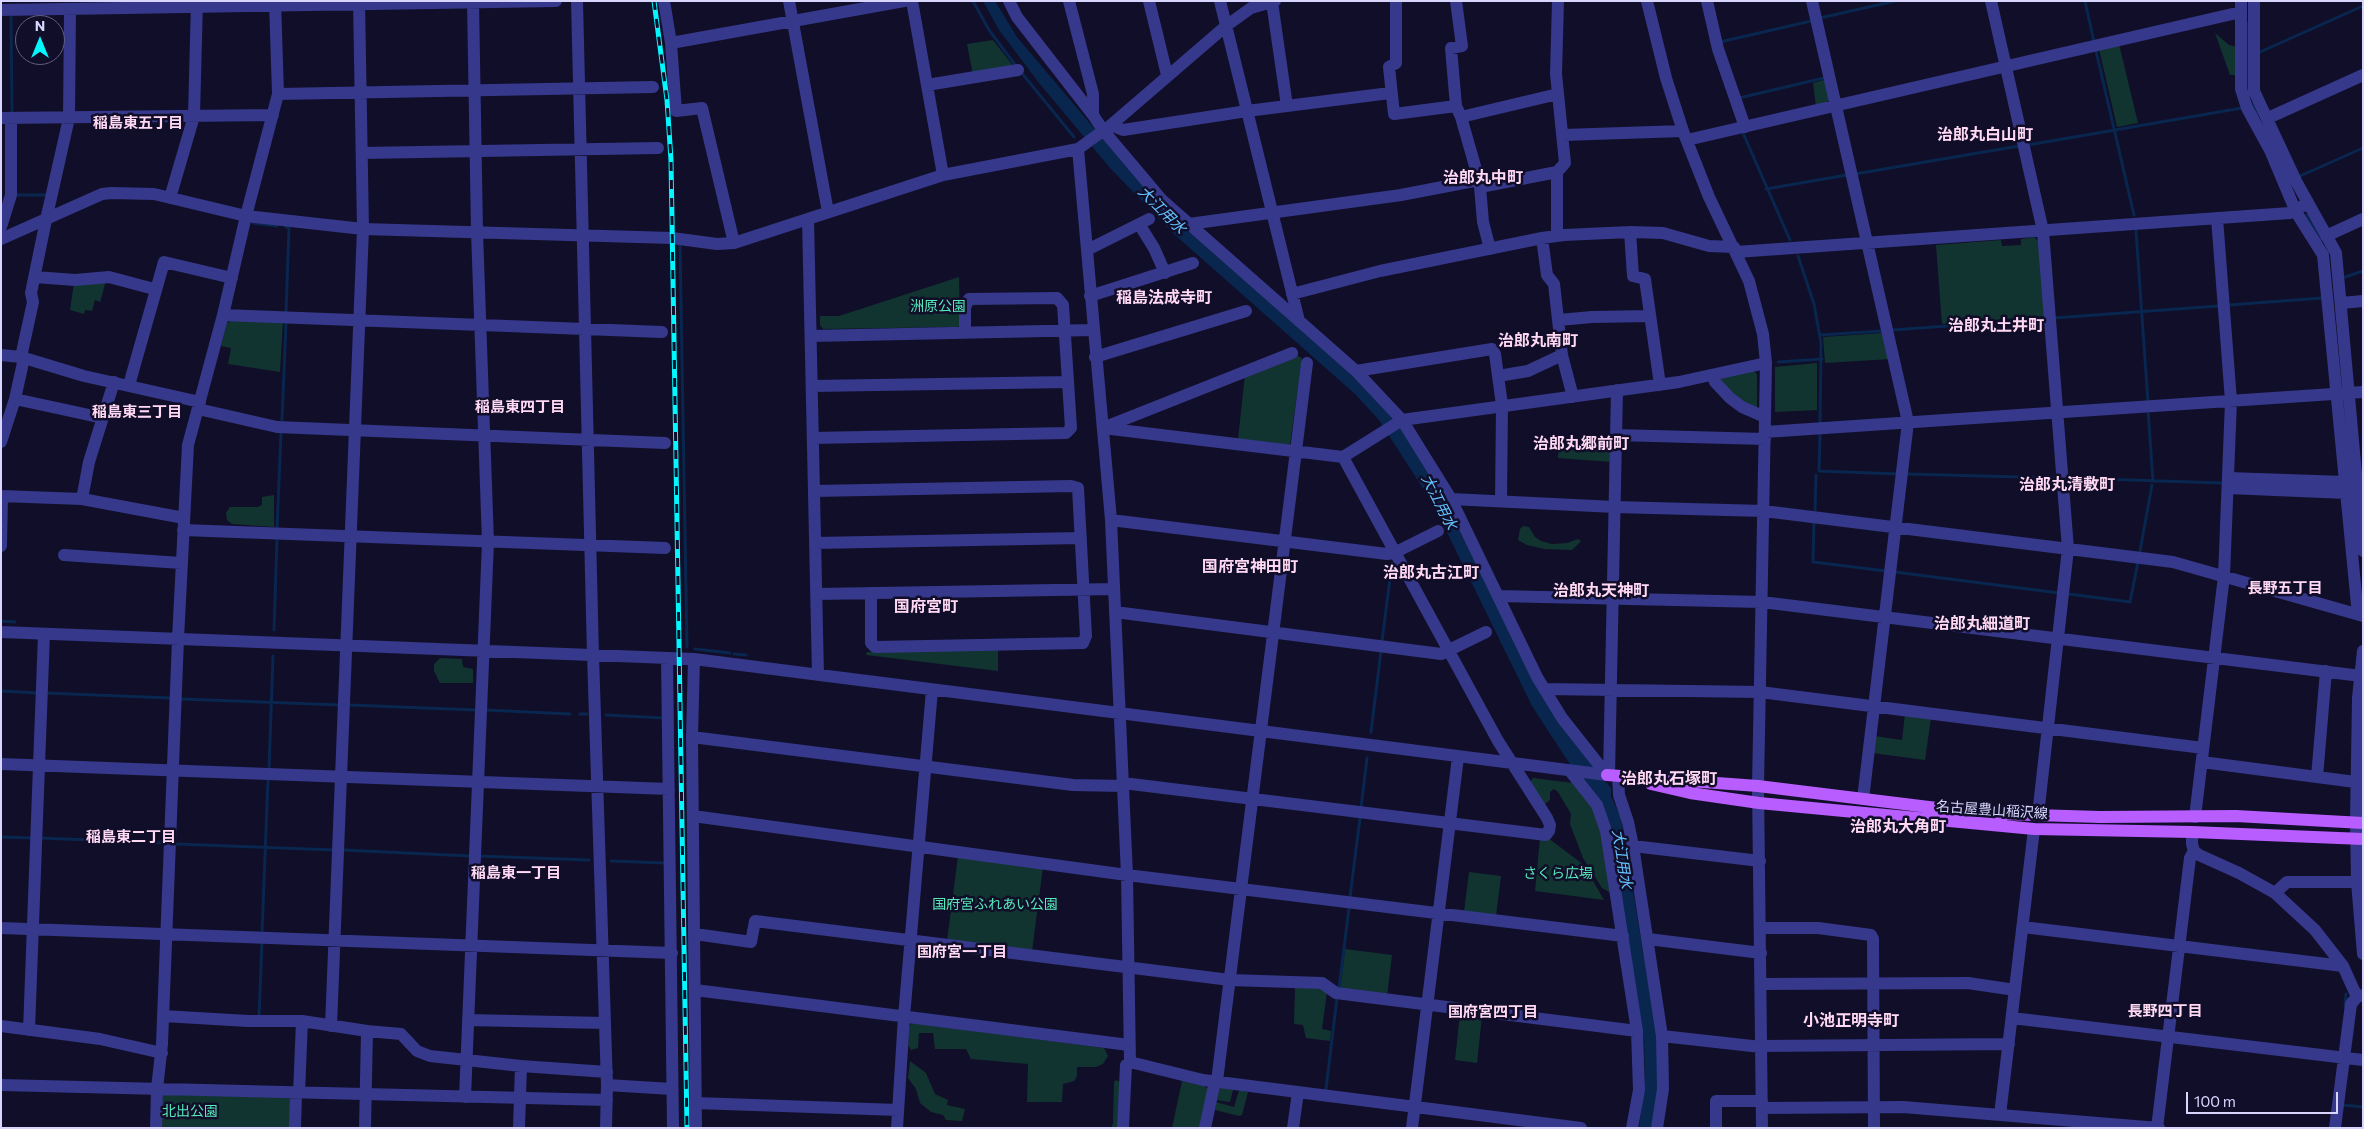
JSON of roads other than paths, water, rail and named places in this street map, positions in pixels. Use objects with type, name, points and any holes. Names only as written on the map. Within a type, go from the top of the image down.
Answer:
[{"type":"main road","name":"名古屋豊山稲沢線","points":[[1612,775],[1758,786],[1945,809],[2038,815],[2360,822]]},
{"type":"main road","name":"名古屋豊山稲沢線","points":[[1612,775],[1690,793],[1759,803],[2034,829],[2192,832],[2360,839]]},
{"type":"street","points":[[9,7],[70,8],[102,5],[556,1]]},
{"type":"street","points":[[577,1],[587,440],[607,1078],[606,1128]]},
{"type":"street","points":[[664,1],[671,43],[676,112],[702,108],[734,243]]},
{"type":"street","points":[[789,1],[828,212]]},
{"type":"street","points":[[671,43],[904,1]]},
{"type":"street","points":[[912,1],[943,175]]},
{"type":"street","points":[[1009,1],[1017,16],[1093,115],[1162,200],[1356,371],[1402,420],[1452,499],[1544,689],[1562,718],[1612,775]]},
{"type":"street","points":[[1069,1],[1093,94],[1093,115]]},
{"type":"street","points":[[1149,1],[1167,75]]},
{"type":"street","points":[[1220,1],[1299,321]]},
{"type":"street","points":[[1396,1],[1396,63],[1388,67],[1394,114],[1458,112],[1558,94]]},
{"type":"street","points":[[1456,1],[1462,46],[1451,48],[1458,112],[1479,184],[1483,222],[1490,249]]},
{"type":"street","points":[[1189,224],[1557,172],[1565,163],[1556,74],[1558,1]]},
{"type":"street","points":[[1647,1],[1666,78],[1685,136],[1710,197],[1735,250],[1757,309],[1766,363],[1758,786],[1762,1128]]},
{"type":"street","points":[[1707,1],[1720,56],[1745,127]]},
{"type":"street","points":[[1812,1],[1908,422],[1863,799]]},
{"type":"street","points":[[1991,1],[2043,231],[2068,549],[2038,815]]},
{"type":"street","points":[[2254,1],[2254,91],[2308,203],[2336,253],[2341,303],[2345,487],[2357,605],[2363,614]]},
{"type":"street","points":[[465,1097],[488,542],[477,232],[473,2]]},
{"type":"street","points":[[1,239],[102,194],[154,194],[246,216],[363,229],[672,238],[717,244],[734,243],[943,175],[1082,146],[1105,129],[1226,26],[1251,8],[1274,2],[1287,106]]},
{"type":"street","points":[[156,1128],[157,1089],[162,1053],[164,1016],[178,639],[188,445],[223,315],[246,216],[278,94],[275,3]]},
{"type":"street","points":[[331,1026],[363,229],[359,3]]},
{"type":"street","points":[[170,198],[194,116],[197,4]]},
{"type":"street","points":[[1562,135],[1685,136],[1745,127],[2006,66],[2241,7],[2241,89],[2247,108],[2270,150],[2296,212],[2323,255],[2363,551]]},
{"type":"street","points":[[1,442],[15,399],[33,302],[31,293],[69,118],[70,8]]},
{"type":"street","points":[[927,85],[1018,70]]},
{"type":"street","points":[[2268,118],[2363,75]]},
{"type":"street","points":[[278,94],[653,87]]},
{"type":"street","points":[[1105,129],[1123,130],[1247,111],[1390,93]]},
{"type":"street","points":[[1,227],[11,195],[6,118],[272,115]]},
{"type":"street","points":[[1082,146],[1090,296],[1111,520],[1127,874],[1130,1062],[1126,1065],[1123,1128]]},
{"type":"street","points":[[362,153],[658,148]]},
{"type":"street","points":[[1557,172],[1557,236]]},
{"type":"street","points":[[1292,294],[1380,272],[1557,236],[1630,232],[1663,233],[1709,246],[1735,250],[1867,243],[2296,212],[2308,203]]},
{"type":"street","points":[[2195,817],[2224,576],[2228,483],[2231,400],[2217,218]]},
{"type":"street","points":[[808,219],[818,675]]},
{"type":"street","points":[[2326,236],[2363,219]]},
{"type":"street","points":[[1087,250],[1144,222],[1165,273]]},
{"type":"street","points":[[1630,232],[1633,276],[1645,279],[1660,385]]},
{"type":"street","points":[[1542,238],[1547,274],[1554,284],[1562,355],[1573,397]]},
{"type":"street","points":[[129,385],[154,290],[164,262],[232,278]]},
{"type":"street","points":[[1090,296],[1193,263]]},
{"type":"street","points":[[35,277],[75,280],[109,277],[154,290]]},
{"type":"street","points":[[813,438],[1066,434],[1071,428],[1068,382],[1062,305],[1056,298],[969,300],[965,307],[965,332]]},
{"type":"street","points":[[2341,303],[2363,301]]},
{"type":"street","points":[[1095,357],[1246,311]]},
{"type":"street","points":[[223,315],[662,332]]},
{"type":"street","points":[[1559,320],[1592,317],[1650,316]]},
{"type":"street","points":[[811,336],[1093,330]]},
{"type":"street","points":[[1356,371],[1492,349],[1495,354],[1502,405],[1500,501]]},
{"type":"street","points":[[1103,428],[1292,353]]},
{"type":"street","points":[[1,355],[22,357],[84,376],[129,385],[277,427],[665,443]]},
{"type":"street","points":[[1498,376],[1528,371],[1562,355]]},
{"type":"street","points":[[1205,1128],[1216,1081],[1230,980],[1307,363]]},
{"type":"street","points":[[1103,428],[1343,457],[1402,420],[1660,385],[1766,363]]},
{"type":"street","points":[[1713,375],[1715,382],[1730,398],[1742,407],[1765,417]]},
{"type":"street","points":[[82,499],[89,462],[114,382]]},
{"type":"street","points":[[812,386],[1068,382]]},
{"type":"street","points":[[1617,390],[1611,690],[1612,775],[1628,822],[1633,846],[1662,1036],[1663,1089],[1657,1128]]},
{"type":"street","points":[[1616,435],[1765,436],[1908,422],[2363,392]]},
{"type":"street","points":[[15,399],[103,418]]},
{"type":"street","points":[[692,737],[1073,785],[1123,784],[1546,835],[1550,826],[1547,818],[1511,763],[1343,457]]},
{"type":"street","points":[[2228,483],[2345,487]]},
{"type":"street","points":[[814,491],[1071,486],[1078,488],[1086,636],[1083,643],[875,647],[871,643],[871,593]]},
{"type":"street","points":[[1,546],[1,496],[82,499],[183,524],[351,537],[665,548]]},
{"type":"street","points":[[1452,499],[1615,507],[1764,511],[1896,527],[2173,562],[2363,614]]},
{"type":"street","points":[[1111,520],[1387,554],[1394,553],[1438,531]]},
{"type":"street","points":[[815,543],[1081,538]]},
{"type":"street","points":[[64,555],[182,563]]},
{"type":"street","points":[[816,594],[1114,589]]},
{"type":"street","points":[[1498,596],[1762,602],[2215,656],[2361,676]]},
{"type":"street","points":[[1115,612],[1441,654],[1486,632]]},
{"type":"street","points":[[1,632],[694,659],[1612,775]]},
{"type":"street","points":[[30,1030],[44,634]]},
{"type":"street","points":[[2363,652],[2360,783],[2360,882],[2363,954]]},
{"type":"street","points":[[667,658],[673,1128]]},
{"type":"street","points":[[694,659],[692,737],[696,1128]]},
{"type":"street","points":[[2316,777],[2326,671]]},
{"type":"street","points":[[1544,689],[1760,692],[2204,748]]},
{"type":"street","points":[[897,1128],[904,1016],[932,690]]},
{"type":"street","points":[[1412,1128],[1458,757]]},
{"type":"street","points":[[2202,762],[2360,783]]},
{"type":"street","points":[[1,764],[341,775],[669,790]]},
{"type":"street","points":[[1572,771],[1597,805],[1606,831],[1637,1031],[1639,1090],[1632,1128]]},
{"type":"street","points":[[693,816],[1127,874],[1623,936]]},
{"type":"street","points":[[2000,1115],[2034,829]]},
{"type":"street","points":[[1716,1128],[1716,1101],[1762,1105],[1874,1107],[2158,1128],[2190,858],[2194,851],[2192,832]]},
{"type":"street","points":[[1633,846],[1760,861]]},
{"type":"street","points":[[2194,851],[2275,893],[2315,930],[2343,966],[2360,996],[2351,1004],[2335,1128]]},
{"type":"street","points":[[2275,893],[2288,882],[2360,882]]},
{"type":"street","points":[[695,934],[751,942],[755,921],[1230,980],[1322,983],[1336,993],[1637,1031]]},
{"type":"street","points":[[2023,926],[2343,966]]},
{"type":"street","points":[[1,928],[672,952]]},
{"type":"street","points":[[1760,928],[1818,928],[1871,935],[1873,939],[1874,1128]]},
{"type":"street","points":[[1648,939],[1761,953]]},
{"type":"street","points":[[1761,984],[1968,983],[2015,990]]},
{"type":"street","points":[[695,990],[1129,1045]]},
{"type":"street","points":[[164,1016],[248,1021],[302,1021],[401,1034],[417,1051],[430,1056],[521,1066],[672,1089]]},
{"type":"street","points":[[2012,1018],[2363,1060]]},
{"type":"street","points":[[468,1020],[605,1023]]},
{"type":"street","points":[[295,1128],[302,1021]]},
{"type":"street","points":[[1,1026],[100,1040],[162,1053]]},
{"type":"street","points":[[365,1128],[367,1031]]},
{"type":"street","points":[[1662,1036],[1761,1047],[2009,1044]]},
{"type":"street","points":[[1130,1062],[1216,1081],[1581,1128]]},
{"type":"street","points":[[519,1128],[521,1066]]},
{"type":"street","points":[[1,1085],[607,1100]]},
{"type":"street","points":[[1293,1128],[1298,1092]]},
{"type":"street","points":[[696,1103],[898,1110]]},
{"type":"water","name":"大江用水","points":[[983,1],[995,1],[1017,37],[1099,134],[1359,380],[1395,418],[1445,496],[1557,721],[1611,788],[1611,796],[1621,818],[1657,1036],[1658,1087],[1652,1128],[1639,1128],[1645,1076],[1644,1039],[1608,820],[1596,794],[1573,769],[1532,706],[1433,504],[1379,420],[1355,394],[1175,235],[1110,168],[1039,83],[999,30]]},
{"type":"waterway","points":[[973,1],[989,30],[1016,66]]},
{"type":"waterway","points":[[1820,18],[1895,1]]},
{"type":"waterway","points":[[2085,1],[2094,42]]},
{"type":"waterway","points":[[2260,52],[2363,6]]},
{"type":"waterway","points":[[11,17],[12,113]]},
{"type":"waterway","points":[[1720,42],[1811,21]]},
{"type":"waterway","points":[[2247,24],[2248,91]]},
{"type":"waterway","points":[[2096,51],[2134,215]]},
{"type":"waterway","points":[[1021,72],[1074,137]]},
{"type":"waterway","points":[[1739,98],[1824,78]]},
{"type":"waterway","points":[[2252,104],[2259,115]]},
{"type":"waterway","points":[[2028,145],[2242,108]]},
{"type":"waterway","points":[[1743,133],[1790,240]]},
{"type":"waterway","points":[[1855,174],[2019,146]]},
{"type":"waterway","points":[[2300,176],[2363,148]]},
{"type":"waterway","points":[[1766,189],[1847,175]]},
{"type":"waterway","points":[[14,195],[47,195]]},
{"type":"waterway","points":[[2306,215],[2321,240]]},
{"type":"waterway","points":[[253,223],[277,226]]},
{"type":"waterway","points":[[286,227],[289,227],[286,313]]},
{"type":"waterway","points":[[2136,231],[2148,402]]},
{"type":"waterway","points":[[680,244],[687,647]]},
{"type":"waterway","points":[[1798,256],[1814,304],[1821,343],[1820,424]]},
{"type":"waterway","points":[[2345,277],[2363,271]]},
{"type":"waterway","points":[[2229,305],[2322,298]]},
{"type":"waterway","points":[[2054,318],[2218,306]]},
{"type":"waterway","points":[[1892,330],[2044,319]]},
{"type":"waterway","points":[[282,420],[286,323]]},
{"type":"waterway","points":[[1820,335],[1882,331]]},
{"type":"waterway","points":[[1778,362],[1822,359]]},
{"type":"waterway","points":[[2148,411],[2153,481]]},
{"type":"waterway","points":[[277,529],[281,433]]},
{"type":"waterway","points":[[1820,434],[1819,471],[1898,474]]},
{"type":"waterway","points":[[1907,474],[2058,478]]},
{"type":"waterway","points":[[1815,510],[1816,475]]},
{"type":"waterway","points":[[2068,478],[2223,483]]},
{"type":"waterway","points":[[2140,551],[2152,485]]},
{"type":"waterway","points":[[1814,521],[1813,562],[1886,571]]},
{"type":"waterway","points":[[274,630],[277,539]]},
{"type":"waterway","points":[[2069,594],[2130,602],[2138,562]]},
{"type":"waterway","points":[[1382,641],[1392,563]]},
{"type":"waterway","points":[[1895,572],[2059,593]]},
{"type":"waterway","points":[[1,621],[15,622]]},
{"type":"waterway","points":[[695,649],[730,653]]},
{"type":"waterway","points":[[1371,732],[1381,651]]},
{"type":"waterway","points":[[734,654],[746,655]]},
{"type":"waterway","points":[[269,769],[273,656]]},
{"type":"waterway","points":[[1,691],[37,693]]},
{"type":"waterway","points":[[45,693],[171,698]]},
{"type":"waterway","points":[[182,699],[340,705]]},
{"type":"waterway","points":[[349,705],[476,710]]},
{"type":"waterway","points":[[486,710],[570,714]]},
{"type":"waterway","points":[[580,714],[587,714]]},
{"type":"waterway","points":[[606,715],[664,718],[664,720]]},
{"type":"waterway","points":[[1361,808],[1367,758]]},
{"type":"waterway","points":[[262,933],[268,779]]},
{"type":"waterway","points":[[1350,897],[1360,818]]},
{"type":"waterway","points":[[1,837],[32,838]]},
{"type":"waterway","points":[[40,838],[166,843]]},
{"type":"waterway","points":[[176,844],[334,850]]},
{"type":"waterway","points":[[343,850],[470,856]]},
{"type":"waterway","points":[[479,856],[589,860]]},
{"type":"waterway","points":[[611,861],[665,863]]},
{"type":"waterway","points":[[1339,988],[1349,908]]},
{"type":"waterway","points":[[259,1016],[262,942]]},
{"type":"waterway","points":[[2345,1006],[2346,994]]},
{"type":"waterway","points":[[1326,1089],[1337,998]]},
{"type":"waterway","points":[[2342,1105],[2363,1107]]},
{"type":"railway","points":[[654,1],[667,100],[671,160],[687,1128]]},
{"type":"district","name":"稲島東五丁目","points":[[138,123]]},
{"type":"district","name":"治郎丸白山町","points":[[1985,135]]},
{"type":"district","name":"治郎丸中町","points":[[1483,178]]},
{"type":"district","name":"稲島法成寺町","points":[[1164,298]]},
{"type":"district","name":"治郎丸土井町","points":[[1996,326]]},
{"type":"district","name":"治郎丸南町","points":[[1538,341]]},
{"type":"district","name":"稲島東四丁目","points":[[520,407]]},
{"type":"district","name":"稲島東三丁目","points":[[137,412]]},
{"type":"district","name":"治郎丸郷前町","points":[[1581,444]]},
{"type":"district","name":"治郎丸清敷町","points":[[2067,485]]},
{"type":"district","name":"国府宮神田町","points":[[1250,567]]},
{"type":"district","name":"治郎丸古江町","points":[[1431,573]]},
{"type":"district","name":"長野五丁目","points":[[2285,588]]},
{"type":"district","name":"治郎丸天神町","points":[[1601,591]]},
{"type":"district","name":"国府宮町","points":[[926,607]]},
{"type":"district","name":"治郎丸細道町","points":[[1982,624]]},
{"type":"district","name":"治郎丸石塚町","points":[[1669,779]]},
{"type":"district","name":"治郎丸大角町","points":[[1898,827]]},
{"type":"district","name":"稲島東二丁目","points":[[131,837]]},
{"type":"district","name":"稲島東一丁目","points":[[516,873]]},
{"type":"district","name":"国府宮一丁目","points":[[962,952]]},
{"type":"district","name":"長野四丁目","points":[[2165,1011]]},
{"type":"district","name":"国府宮四丁目","points":[[1493,1012]]},
{"type":"district","name":"小池正明寺町","points":[[1851,1021]]},
{"type":"park label","name":"洲原公園","points":[[938,306]]},
{"type":"park label","name":"さくら広場","points":[[1558,873]]},
{"type":"park label","name":"国府宮ふれあい公園","points":[[995,904]]},
{"type":"park label","name":"北出公園","points":[[190,1111]]}]
